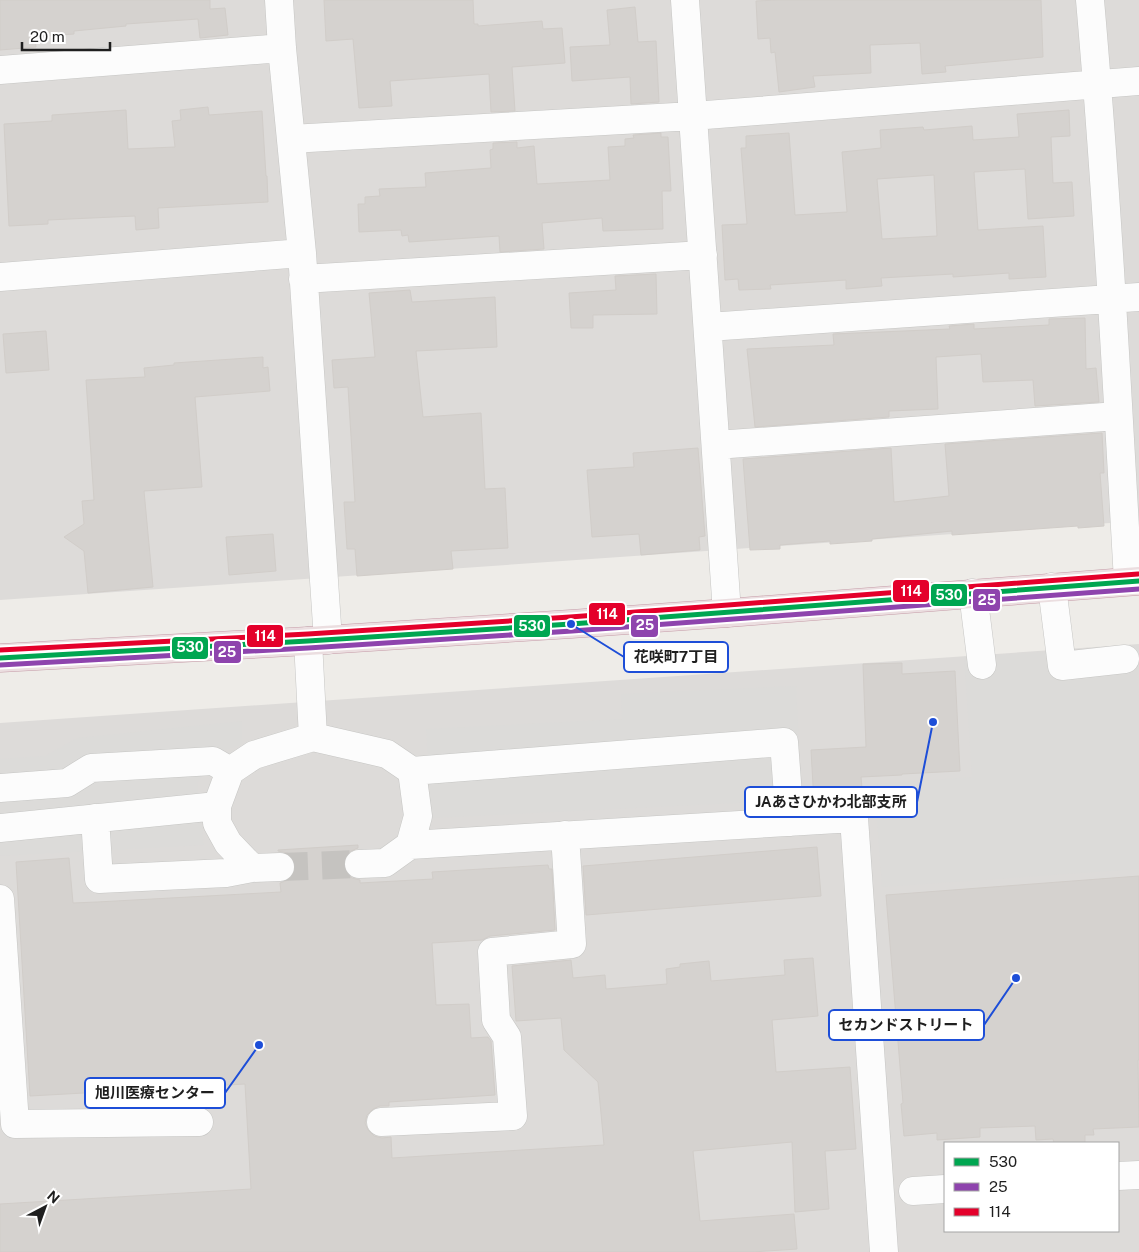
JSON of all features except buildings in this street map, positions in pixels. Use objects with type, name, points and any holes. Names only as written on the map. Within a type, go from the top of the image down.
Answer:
[{"type":"highway","points":[[0,658],[318,640],[727,613],[1133,581]]},
{"type":"street","points":[[279,0],[302,266],[318,640],[313,737]]},
{"type":"street","points":[[685,0],[727,613]]},
{"type":"street","points":[[1090,0],[1112,299],[1118,416],[1133,581]]},
{"type":"street","points":[[0,70],[282,48]]},
{"type":"street","points":[[291,139],[693,116],[1139,81]]},
{"type":"street","points":[[0,278],[302,266],[702,255]]},
{"type":"street","points":[[708,327],[1139,297]]},
{"type":"street","points":[[716,444],[1118,416]]},
{"type":"street","points":[[1052,587],[1062,666],[1125,659]]},
{"type":"street","points":[[973,593],[982,665]]},
{"type":"street","points":[[252,868],[228,843],[217,823],[217,806],[230,771],[254,755],[313,737],[387,754],[412,771],[784,742],[790,822]]},
{"type":"street","points":[[0,788],[67,783],[91,768],[213,761],[230,771]]},
{"type":"street","points":[[410,844],[418,816],[412,771]]},
{"type":"street","points":[[0,828],[217,806]]},
{"type":"street","points":[[95,818],[99,878],[226,873],[252,868],[280,867]]},
{"type":"street","points":[[359,864],[385,863],[410,844],[854,818],[884,1252]]},
{"type":"street","points":[[382,1122],[514,1116],[507,1037],[496,1020],[492,952],[572,944],[565,835]]},
{"type":"street","points":[[0,899],[15,1124],[199,1122]]},
{"type":"street","points":[[1119,1176],[1139,1175]]},
{"type":"street","points":[[913,1191],[944,1189]]},
{"type":"shaded area","points":[[0,0],[1139,0],[1139,521],[0,600]]},
{"type":"shaded area","points":[[1139,644],[1139,1252],[0,1252],[0,723]]},
{"type":"shaded area","points":[[1135,646],[1139,700],[1139,869],[882,887],[874,784],[972,777],[964,657]]},
{"type":"shaded area","points":[[796,686],[802,800],[431,818],[426,729],[622,719],[621,694]]},
{"type":"shaded area","points":[[242,721],[242,744],[221,751],[197,783],[204,845],[0,856],[0,759],[45,756],[77,738]]},
{"type":"tunnel","points":[[280,867],[359,864]]},
{"type":"transit line","name":"114","points":[[0,650],[308,634],[570,617],[1138,574]]},
{"type":"transit line","name":"530","points":[[0,658],[571,624],[1139,581]]},
{"type":"transit line","name":"25","points":[[0,665],[572,631],[1139,589]]},
{"type":"place","name":"花咲町7丁目","points":[[571,624]]},
{"type":"place","name":"JAあさひかわ北部支所","points":[[933,722]]},
{"type":"place","name":"セカンドストリート","points":[[1016,978]]},
{"type":"place","name":"旭川医療センター","points":[[259,1045]]}]
